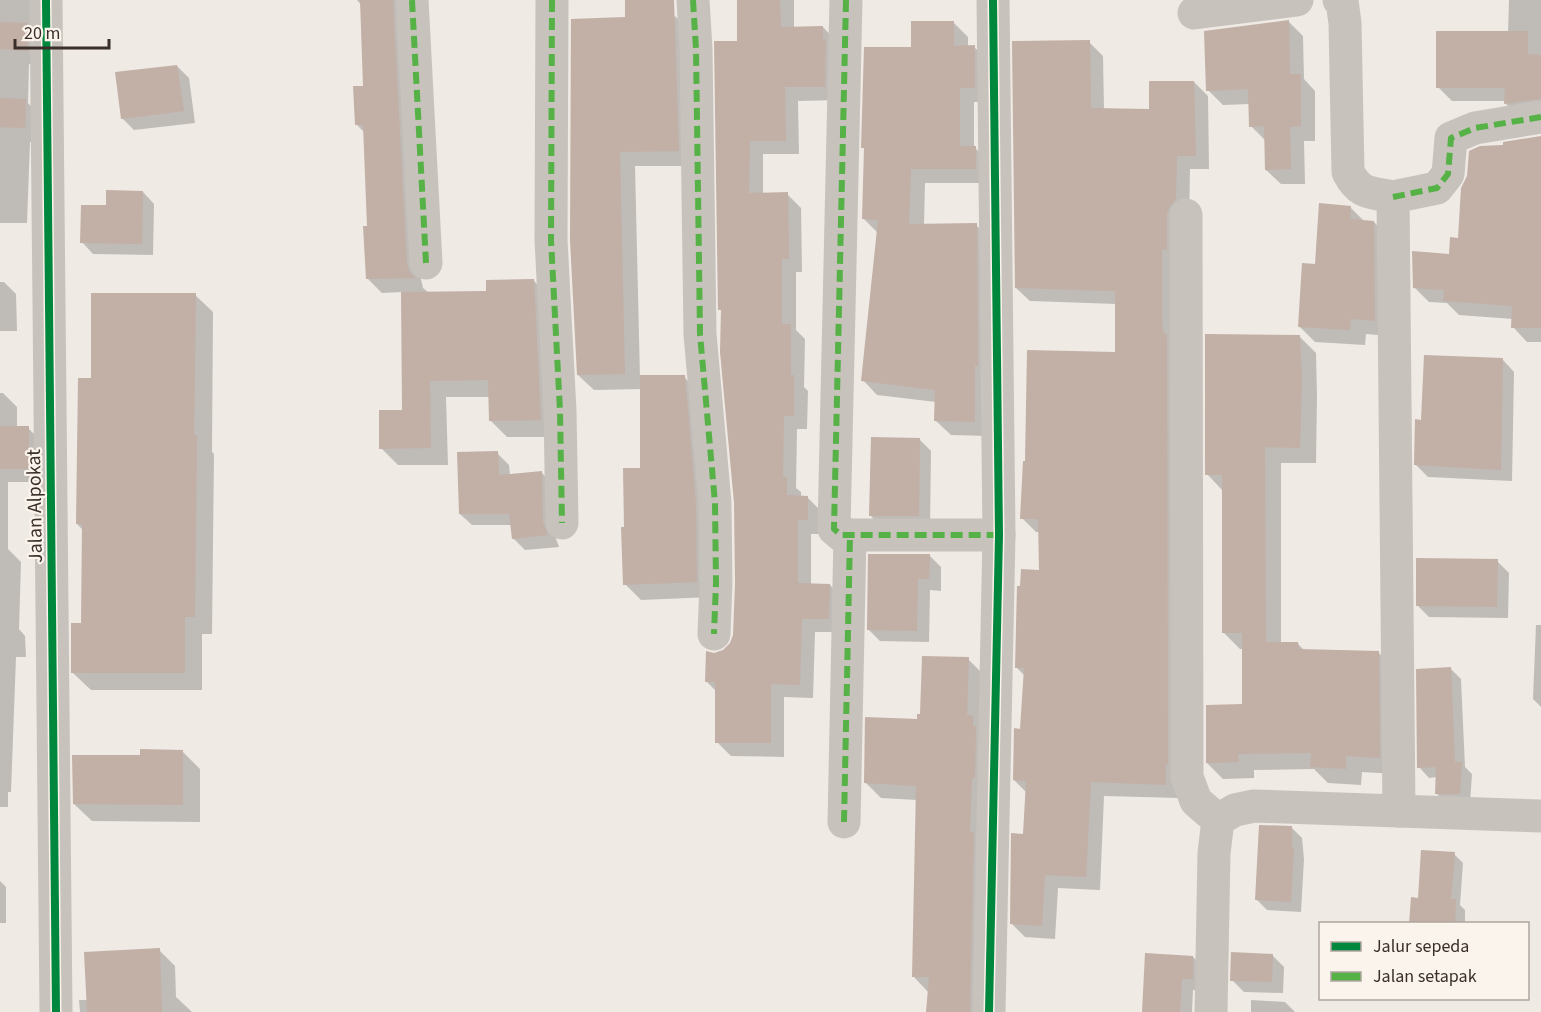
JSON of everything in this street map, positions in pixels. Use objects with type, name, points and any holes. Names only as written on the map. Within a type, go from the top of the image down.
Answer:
[{"type":"street","name":"Jalan Alpokat","points":[[46,0],[56,1012]]},
{"type":"street","points":[[412,0],[426,262]]},
{"type":"street","points":[[552,0],[550,240],[560,411],[562,523]]},
{"type":"street","points":[[693,0],[696,49],[700,334],[715,503],[714,634]]},
{"type":"street","points":[[846,0],[834,529],[841,535],[999,535]]},
{"type":"street","points":[[989,1012],[999,535],[993,0]]},
{"type":"street","points":[[1194,13],[1297,0]]},
{"type":"street","points":[[1339,0],[1342,1],[1345,23],[1348,172],[1353,183],[1360,190],[1393,197],[1437,188],[1448,174],[1451,138],[1475,128],[1541,117]]},
{"type":"street","points":[[1393,197],[1399,811]]},
{"type":"street","points":[[1186,215],[1187,777],[1196,801],[1218,820]]},
{"type":"street","points":[[844,822],[850,535]]},
{"type":"street","points":[[1218,820],[1235,810],[1254,806],[1541,816]]},
{"type":"street","points":[[1211,1012],[1214,853],[1218,820]]},
{"type":"building","points":[[360,0],[393,0],[407,264],[410,273],[416,278],[366,279],[363,226],[367,226],[363,125],[355,125],[353,86],[363,86]]},
{"type":"building","points":[[625,0],[674,0],[679,151],[620,152],[625,374],[577,375],[570,240],[571,19],[625,17]]},
{"type":"building","points":[[737,0],[780,0],[781,27],[823,26],[823,39],[826,39],[825,87],[785,87],[786,141],[750,141],[749,193],[788,192],[789,259],[782,259],[782,324],[791,324],[794,416],[784,416],[783,477],[787,477],[787,495],[808,496],[808,520],[798,520],[798,583],[830,584],[829,619],[802,619],[800,685],[771,684],[771,743],[715,743],[715,682],[705,682],[706,651],[714,653],[723,650],[730,643],[733,635],[734,503],[720,352],[721,310],[718,310],[714,41],[737,41]]},
{"type":"building","points":[[1289,20],[1290,74],[1301,74],[1301,126],[1290,127],[1291,169],[1265,170],[1264,126],[1249,127],[1248,89],[1206,91],[1204,31]]},
{"type":"building","points":[[911,21],[954,21],[954,46],[975,45],[975,88],[960,88],[960,146],[976,146],[976,169],[911,169],[909,224],[977,223],[978,366],[975,366],[975,422],[934,421],[935,390],[861,381],[878,220],[862,219],[864,148],[861,148],[864,47],[911,47]]},
{"type":"building","points":[[0,22],[27,23],[28,51],[0,49]]},
{"type":"building","points":[[1436,31],[1528,31],[1528,54],[1541,55],[1541,99],[1504,104],[1505,88],[1436,88]]},
{"type":"building","points":[[1090,40],[1091,108],[1149,109],[1149,81],[1194,81],[1196,156],[1177,156],[1176,199],[1167,214],[1167,250],[1162,249],[1162,323],[1164,334],[1167,334],[1168,764],[1166,765],[1166,785],[1091,782],[1086,877],[1045,875],[1042,926],[1010,924],[1011,833],[1023,834],[1026,781],[1013,780],[1014,728],[1020,729],[1024,668],[1015,668],[1017,586],[1020,586],[1021,569],[1039,570],[1038,519],[1020,519],[1023,461],[1025,461],[1027,350],[1115,352],[1115,291],[1015,288],[1012,41]]},
{"type":"building","points":[[177,65],[184,111],[121,119],[115,72]]},
{"type":"building","points":[[0,98],[26,99],[25,128],[0,127]]},
{"type":"building","points":[[1541,136],[1541,328],[1511,328],[1512,306],[1443,301],[1444,290],[1413,288],[1412,251],[1449,254],[1450,237],[1458,238],[1461,188],[1467,176],[1469,151],[1480,146],[1503,145],[1503,142]]},
{"type":"building","points":[[106,190],[143,191],[142,244],[80,243],[81,205],[106,205]]},
{"type":"building","points":[[1319,203],[1351,206],[1350,219],[1374,221],[1375,321],[1351,319],[1350,330],[1298,327],[1302,263],[1315,264]]},
{"type":"building","points":[[534,279],[541,420],[489,421],[488,380],[430,381],[431,448],[379,449],[379,410],[402,410],[401,292],[486,291],[486,280]]},
{"type":"building","points":[[91,293],[196,293],[195,617],[185,617],[185,673],[71,673],[71,623],[81,623],[82,524],[76,524],[78,378],[91,378]]},
{"type":"building","points":[[1205,334],[1300,335],[1302,380],[1300,448],[1265,447],[1266,642],[1298,642],[1299,649],[1379,651],[1380,758],[1346,756],[1346,769],[1310,767],[1311,753],[1238,754],[1239,762],[1206,763],[1206,705],[1242,704],[1242,633],[1222,633],[1222,475],[1205,475]]},
{"type":"building","points":[[1424,355],[1503,358],[1501,470],[1414,465],[1415,419],[1421,420]]},
{"type":"building","points":[[640,375],[685,375],[696,504],[697,582],[623,585],[621,527],[624,527],[623,468],[640,468]]},
{"type":"building","points":[[0,426],[29,426],[29,469],[0,469]]},
{"type":"building","points":[[871,437],[920,438],[919,516],[869,516]]},
{"type":"building","points":[[498,451],[499,475],[542,471],[543,523],[548,535],[512,539],[509,514],[459,514],[457,452]]},
{"type":"building","points":[[868,554],[930,554],[929,579],[918,579],[917,631],[867,630]]},
{"type":"building","points":[[1416,558],[1498,559],[1497,607],[1416,606]]},
{"type":"building","points":[[922,656],[969,657],[967,715],[973,716],[973,726],[976,726],[975,778],[972,778],[970,832],[974,832],[970,1012],[926,1012],[929,977],[912,977],[916,786],[864,783],[865,717],[917,719],[917,714],[920,714]]},
{"type":"building","points":[[1451,667],[1455,762],[1462,762],[1460,794],[1435,794],[1436,767],[1417,768],[1416,669]]},
{"type":"building","points":[[140,749],[183,750],[183,805],[73,804],[72,755],[140,755]]},
{"type":"building","points":[[1259,825],[1292,826],[1292,847],[1294,847],[1291,902],[1255,900]]},
{"type":"building","points":[[1421,850],[1455,852],[1451,899],[1456,899],[1455,922],[1409,922],[1411,897],[1418,898]]},
{"type":"building","points":[[160,948],[162,1012],[87,1012],[84,952]]},
{"type":"building","points":[[1231,952],[1273,954],[1272,982],[1230,981]]},
{"type":"building","points":[[1145,953],[1193,956],[1193,979],[1182,979],[1180,1012],[1142,1012]]},
{"type":"marked path","points":[[412,0],[426,263]]},
{"type":"marked path","points":[[552,0],[551,240],[560,411],[562,523]]},
{"type":"marked path","points":[[693,0],[696,49],[700,334],[715,503],[714,634]]},
{"type":"marked path","points":[[846,0],[834,529],[841,535],[999,535]]},
{"type":"marked path","points":[[1393,197],[1437,188],[1448,174],[1451,138],[1475,128],[1541,117]]},
{"type":"marked path","points":[[844,822],[850,535]]},
{"type":"cycle path","points":[[46,0],[56,1012]]},
{"type":"cycle path","points":[[989,1012],[999,535],[993,0]]}]
